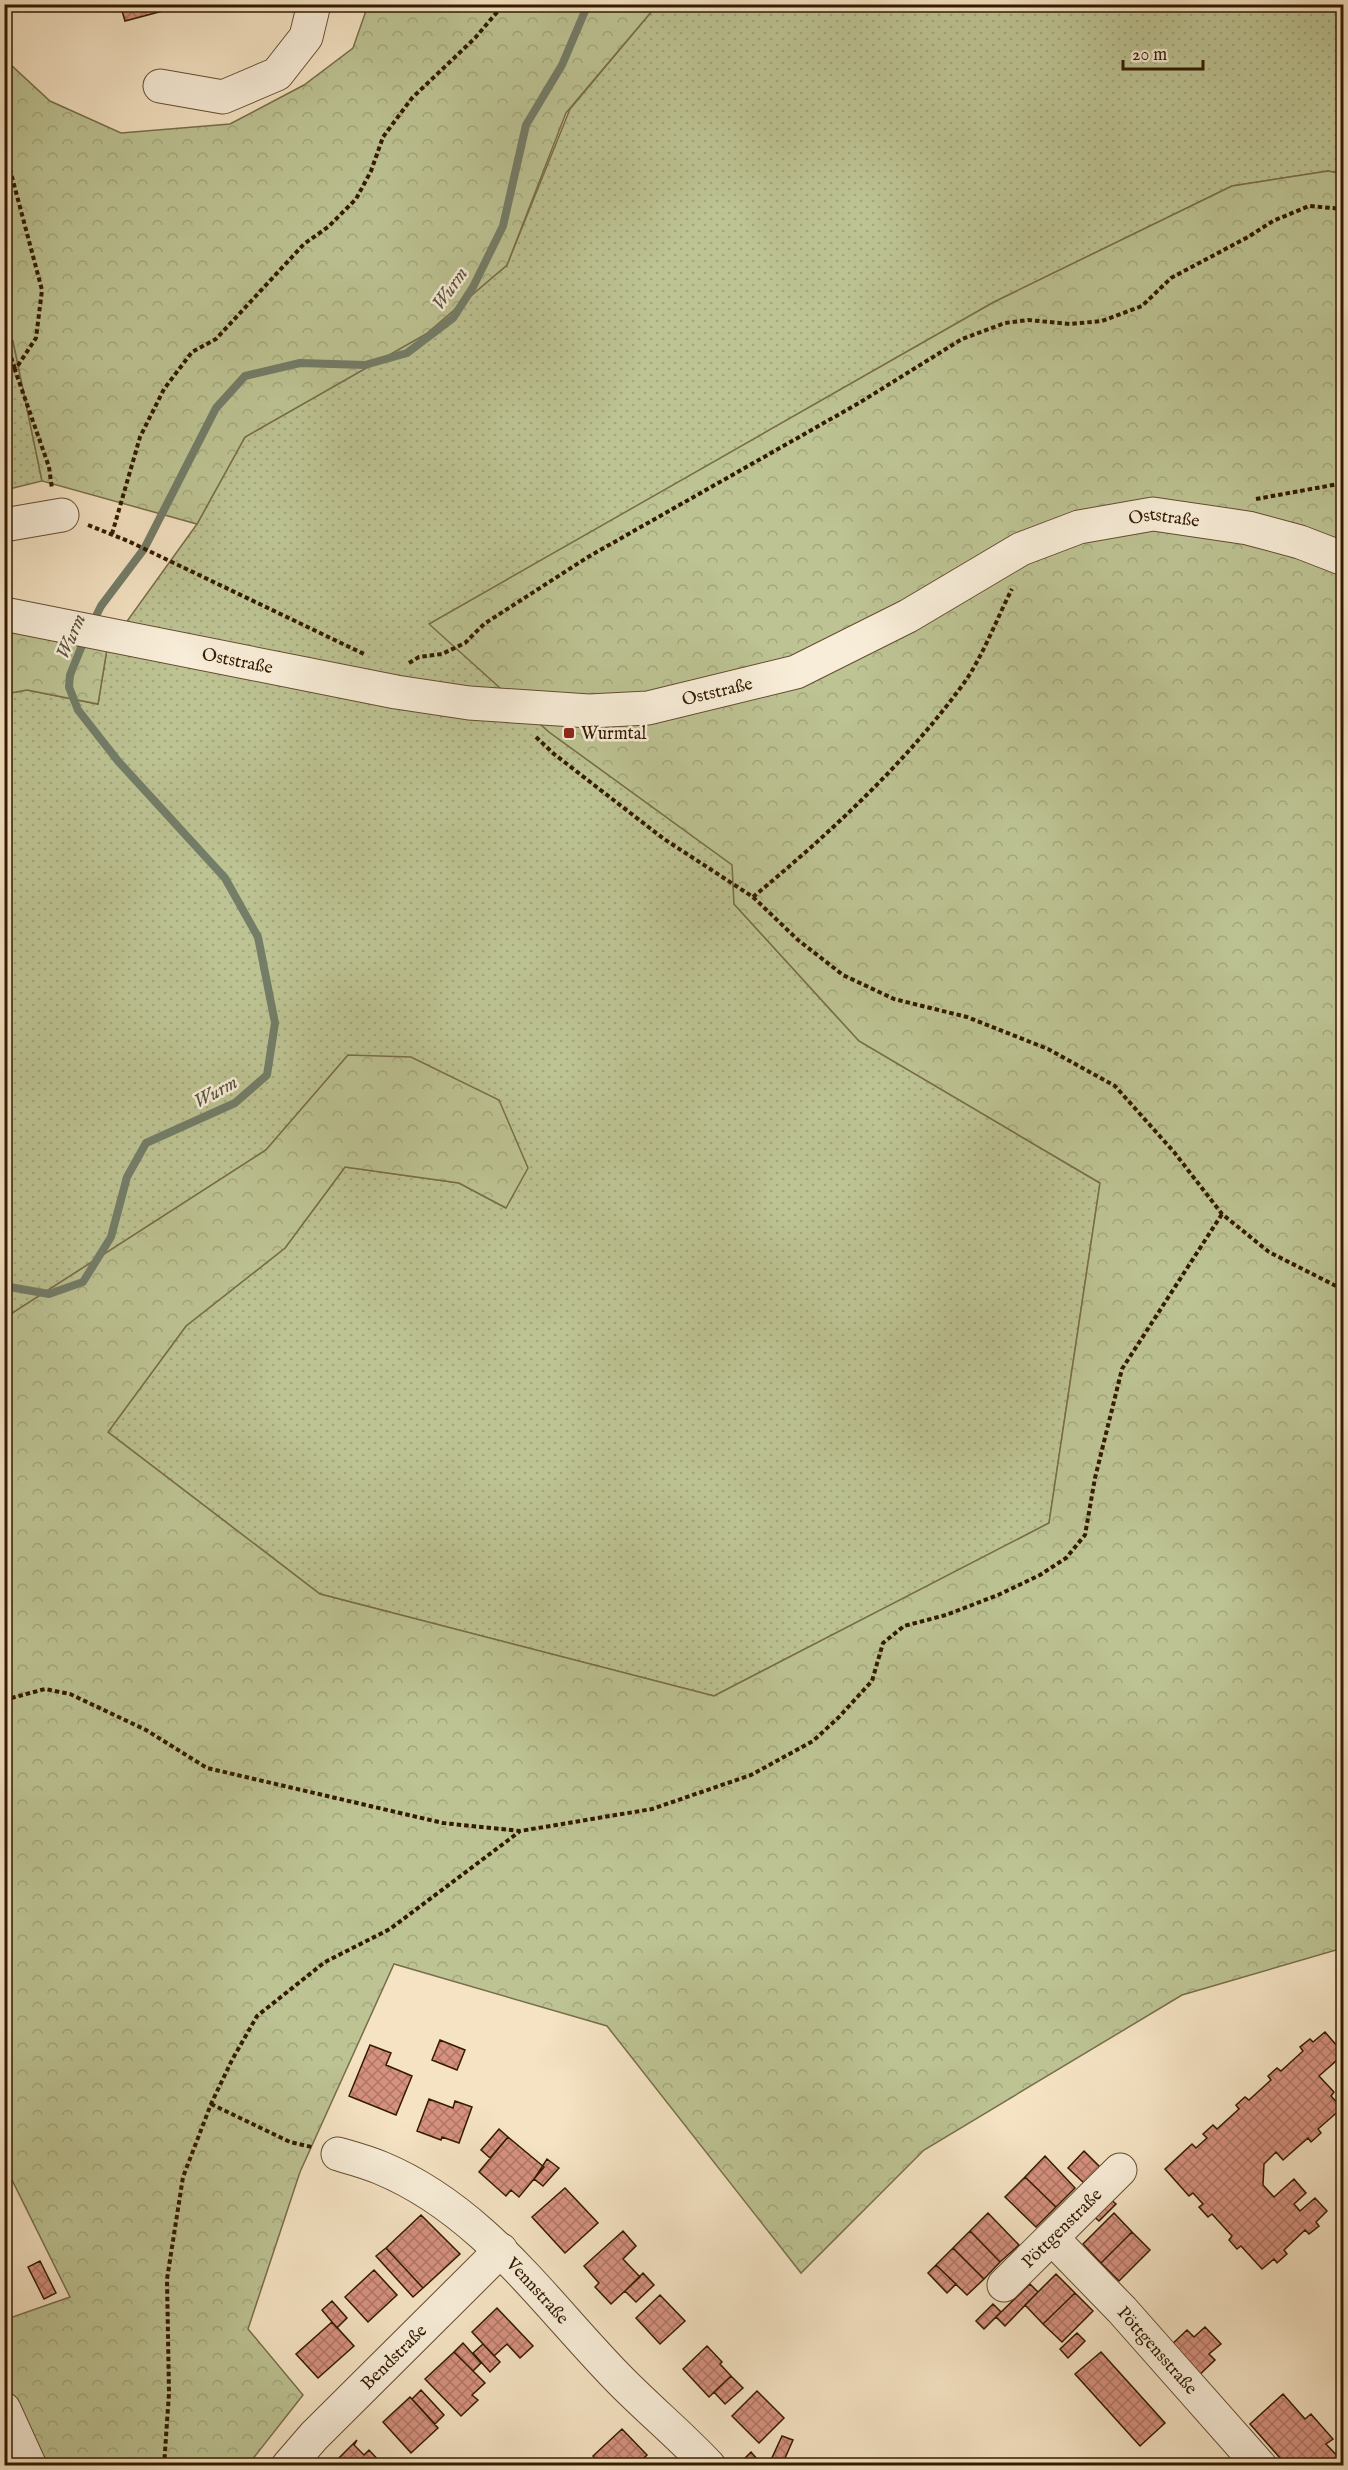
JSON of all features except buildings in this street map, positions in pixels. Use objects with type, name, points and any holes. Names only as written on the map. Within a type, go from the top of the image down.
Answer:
[{"type":"street","points":[[160,86],[222,98],[277,74],[306,37],[314,4]]},
{"type":"street","points":[[4,525],[62,514]]},
{"type":"street","name":"Oststraße","points":[[4,614],[316,677],[469,703],[589,711],[648,708],[796,672],[908,616],[1021,549],[1079,527],[1153,514],[1248,528],[1300,542],[1344,559]]},
{"type":"street","name":"Vennstraße","points":[[338,2154],[382,2168],[424,2190],[462,2216],[501,2250],[698,2462]]},
{"type":"street","name":"Pöttgenstraße","points":[[1004,2285],[1120,2170]]},
{"type":"street","name":"Pöttgensstraße","points":[[1052,2238],[1122,2310],[1260,2466]]},
{"type":"street","name":"Bendstraße","points":[[288,2466],[321,2428],[501,2250]]},
{"type":"street","points":[[4,2409],[30,2466]]},
{"type":"path","points":[[112,534],[140,437],[164,389],[192,352],[216,339],[304,244],[328,227],[356,199],[388,129],[412,98],[474,38],[504,4]]},
{"type":"path","points":[[4,147],[42,290],[36,338],[15,370]]},
{"type":"path","points":[[409,664],[418,657],[442,654],[465,643],[484,624],[588,557],[859,404],[962,339],[1005,323],[1028,320],[1070,324],[1102,321],[1142,306],[1171,278],[1273,221],[1309,206],[1344,209]]},
{"type":"path","points":[[4,336],[49,467],[54,497],[62,514],[128,540],[369,656]]},
{"type":"path","points":[[1245,502],[1344,483]]},
{"type":"path","points":[[753,897],[816,844],[890,772],[965,681],[1015,582],[1021,549]]},
{"type":"path","points":[[529,730],[554,754],[664,839],[753,897],[798,940],[843,975],[894,999],[967,1017],[1048,1049],[1115,1086],[1174,1152],[1222,1214],[1269,1252],[1344,1290]]},
{"type":"path","points":[[4,1700],[45,1689],[70,1694],[146,1730],[207,1768],[443,1823],[520,1831],[652,1809],[751,1775],[813,1741],[838,1718],[872,1681],[883,1643],[904,1626],[946,1615],[998,1595],[1040,1575],[1066,1558],[1085,1535],[1095,1478],[1122,1369],[1222,1214]]},
{"type":"path","points":[[164,2466],[169,2393],[167,2279],[183,2177],[211,2104],[232,2060],[257,2016],[325,1962],[390,1929],[520,1831]]},
{"type":"path","points":[[211,2104],[290,2142]]},
{"type":"green space","points":[[368,5],[657,5],[566,113],[507,265],[426,334],[245,437],[197,524],[42,481],[13,341],[5,334],[5,44],[10,64],[50,101],[121,133],[230,124],[304,85],[353,48]]},
{"type":"green space","points":[[657,5],[1343,5],[1343,174],[1328,171],[1232,186],[994,302],[430,624],[549,732],[733,865],[734,904],[859,1041],[1100,1183],[1049,1523],[714,1696],[320,1594],[108,1432],[186,1326],[285,1248],[345,1167],[459,1183],[506,1208],[348,1055],[266,1150],[11,1314],[5,1312],[5,694],[27,690],[98,704],[107,649],[197,524],[245,437],[426,334],[507,265],[570,109]]},
{"type":"green space","points":[[1328,171],[1343,174],[1343,1948],[1182,1995],[924,2150],[801,2273],[607,2026],[394,1964],[300,2172],[248,2329],[303,2395],[248,2465],[5,2465],[4,2320],[70,2297],[10,2176],[5,2176],[5,1312],[11,1314],[266,1150],[348,1055],[411,1057],[499,1100],[528,1168],[506,1208],[459,1183],[345,1167],[285,1248],[186,1326],[108,1432],[320,1594],[714,1696],[1049,1523],[1100,1183],[859,1041],[734,904],[732,865],[549,732],[429,624],[994,302],[1232,186]]},
{"type":"green space","points":[[4,334],[13,341],[42,481],[5,490]]},
{"type":"green space","points":[[5,627],[107,649],[98,704],[27,690],[5,694]]},
{"type":"waterway","name":"Wurm","points":[[92,624],[101,606],[144,549],[216,408],[245,376],[300,363],[365,365],[407,353],[453,318],[473,287],[503,226],[526,125],[562,65],[588,4]]},
{"type":"waterway","name":"Wurm","points":[[4,1286],[49,1294],[83,1282],[111,1237],[127,1177],[146,1143],[235,1103],[267,1075],[275,1023],[258,937],[225,878],[118,761],[78,710],[69,687],[70,675],[85,638]]},
{"type":"place","name":"Wurmtal","points":[[569,733]]}]
